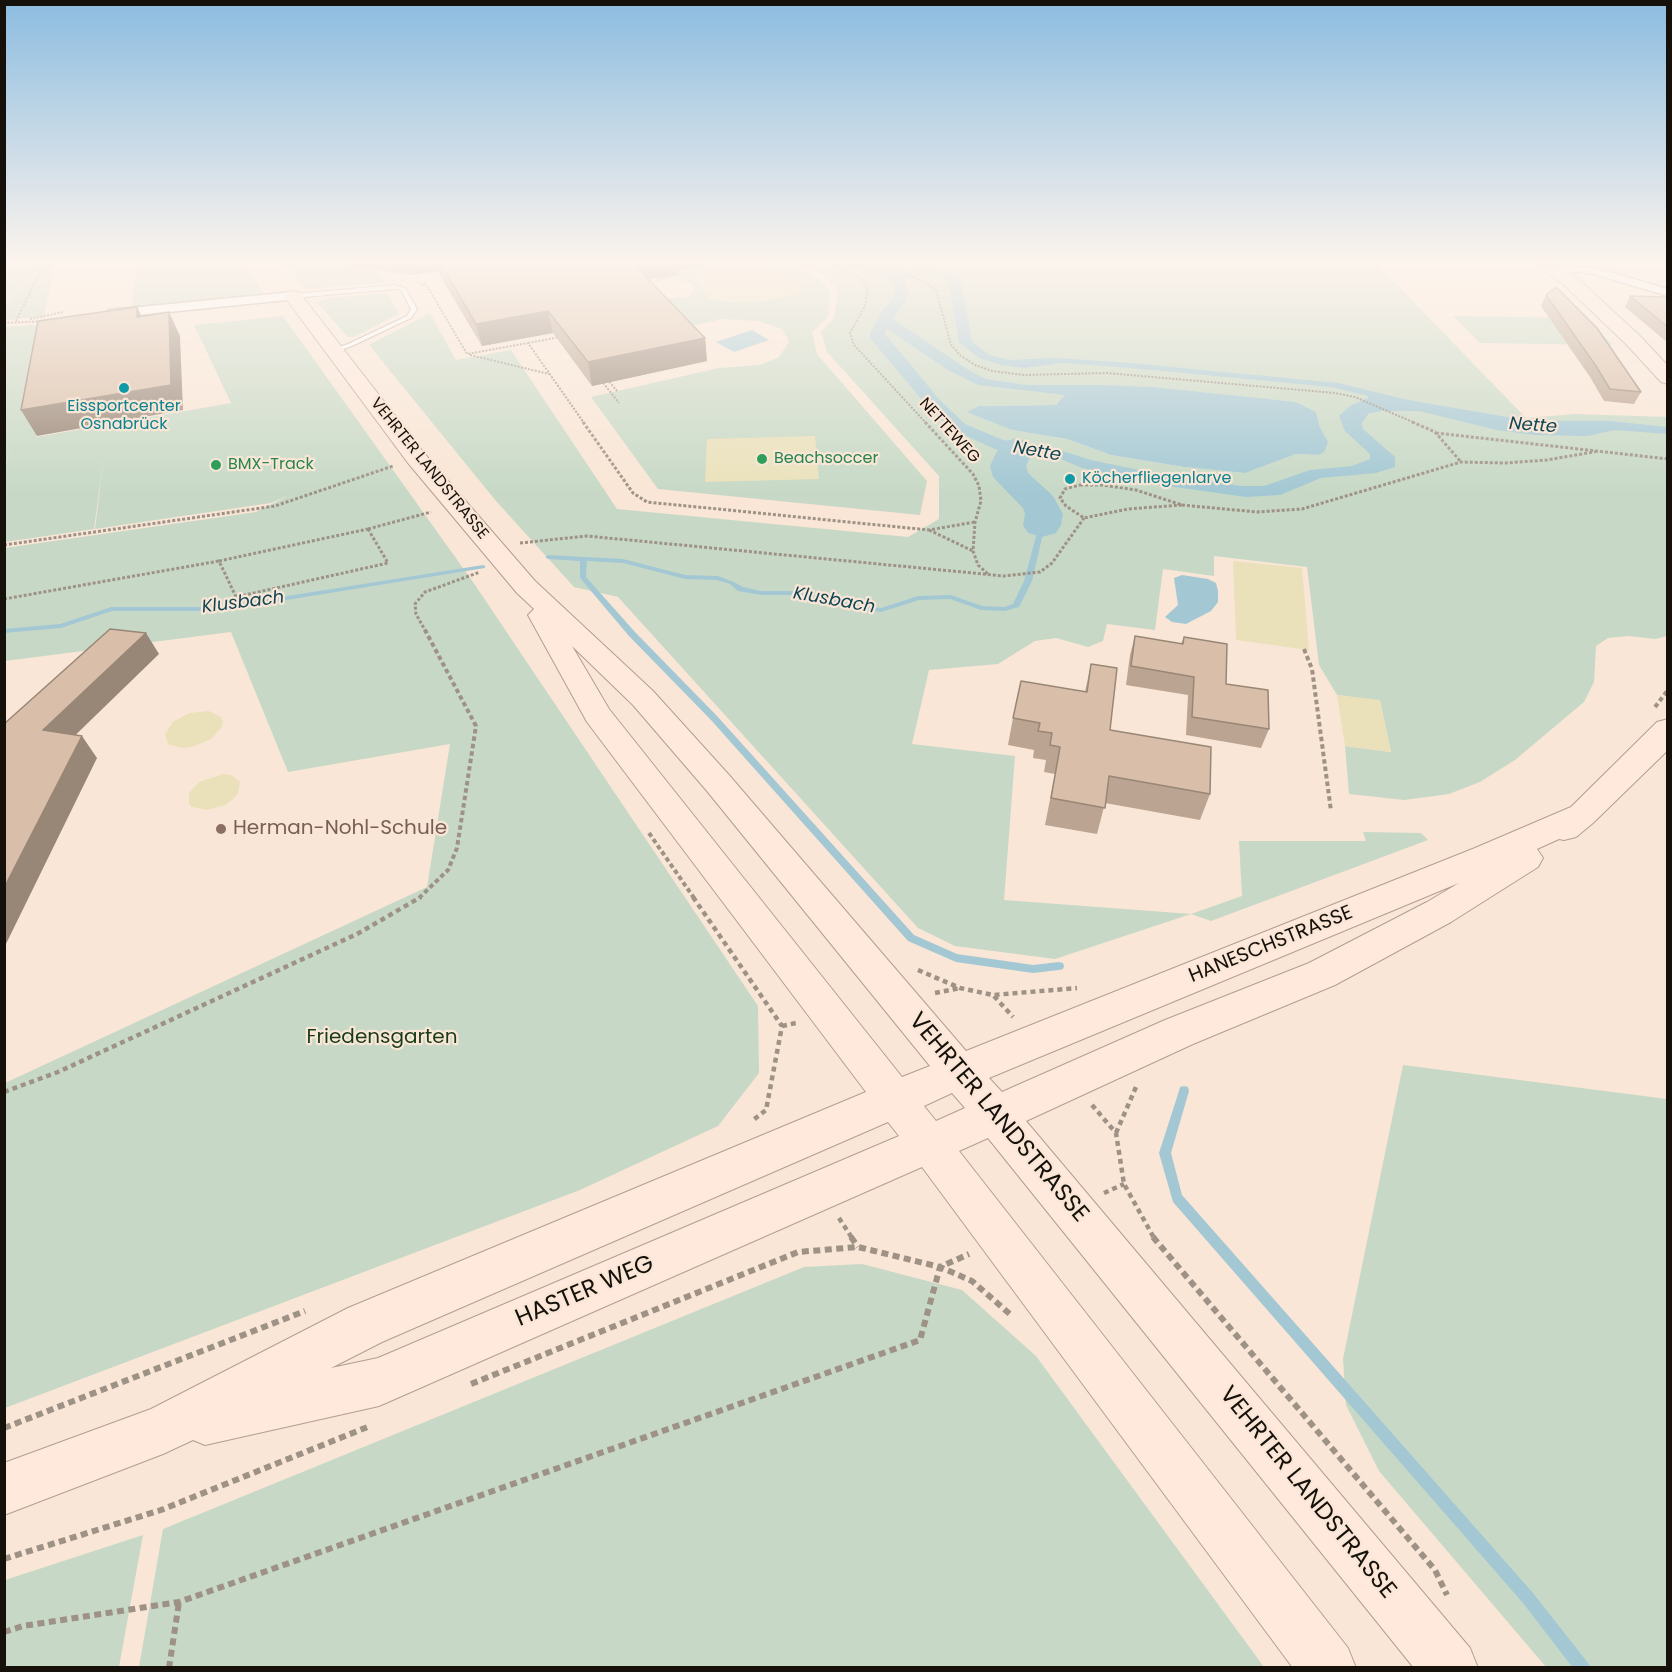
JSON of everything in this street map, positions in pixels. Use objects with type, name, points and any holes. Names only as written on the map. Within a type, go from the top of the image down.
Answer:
[{"type":"main road","name":"VEHRTER LANDSTRASSE","points":[[325,337],[416,458],[526,587],[643,698],[726,792],[1073,1208],[1450,1668]]},
{"type":"main road","points":[[1630,337],[1668,378]]},
{"type":"main road","name":"VEHRTER LANDSTRASSE","points":[[526,587],[597,715],[820,1001],[1328,1668]]},
{"type":"main road","name":"HANESCHSTRASSE","points":[[995,1115],[1179,1032],[1322,974],[1439,912],[1518,864],[1582,815],[1659,740],[1659,722]]},
{"type":"main road","name":"HANESCHSTRASSE","points":[[959,1072],[1487,857],[1582,815]]},
{"type":"main road","name":"HASTER WEG","points":[[4,1490],[163,1429],[365,1325],[959,1072]]},
{"type":"main road","name":"HASTER WEG","points":[[163,1429],[379,1382],[995,1115]]},
{"type":"lane","points":[[335,350],[367,337]]},
{"type":"path","points":[[456,337],[466,354],[549,374]]},
{"type":"path","points":[[466,354],[561,337]]},
{"type":"path","name":"NETTEWEG","points":[[851,337],[854,345],[973,474],[979,486],[981,501],[975,522],[973,551]]},
{"type":"path","points":[[949,337],[951,345],[961,356],[975,365],[992,371],[1024,375],[1107,373],[1335,393],[1355,397],[1435,432],[1668,459]]},
{"type":"path","points":[[528,343],[633,493],[647,502],[929,530],[975,522]]},
{"type":"path","points":[[603,374],[616,391]]},
{"type":"path","points":[[597,376],[619,403]]},
{"type":"path","points":[[1435,432],[1461,462]]},
{"type":"path","points":[[493,546],[587,537],[1004,576],[1040,572],[1053,563],[1084,518],[1128,509],[1182,505],[1257,512],[1302,509],[1461,462],[1505,464],[1599,451]]},
{"type":"path","points":[[4,545],[275,506],[416,458]]},
{"type":"path","points":[[1084,518],[1066,506],[1060,498],[1065,489],[1080,485],[1102,485],[1136,490],[1182,505]]},
{"type":"path","points":[[4,599],[219,561],[368,529],[457,505]]},
{"type":"path","points":[[219,561],[237,597],[388,563],[368,529]]},
{"type":"path","points":[[929,530],[973,551],[978,565],[988,574]]},
{"type":"path","points":[[4,1092],[58,1072],[357,934],[416,901],[448,870],[457,848],[476,726],[416,614],[415,604],[425,592],[490,569]]},
{"type":"path","points":[[1304,649],[1312,669],[1331,811]]},
{"type":"path","points":[[1659,722],[1668,690]]},
{"type":"path","points":[[647,830],[782,1026],[766,1110]]},
{"type":"path","points":[[960,988],[993,995],[1075,989],[1086,985]]},
{"type":"path","points":[[1116,1133],[1124,1184],[1156,1242],[1435,1570],[1449,1599]]},
{"type":"path","points":[[4,1632],[23,1626],[179,1602],[920,1340],[940,1267],[858,1247]]},
{"type":"path","points":[[169,1668],[179,1602]]},
{"type":"green space","name":"Friedensgarten","points":[[5,337],[74,337],[50,346],[36,437],[231,403],[200,337],[298,337],[473,582],[758,1006],[759,1073],[718,1126],[580,1190],[5,1408],[5,1083],[427,887],[450,744],[288,772],[231,632],[5,661],[5,548],[256,512],[290,495],[271,503],[95,529],[104,455],[94,529],[5,542],[4,472],[10,449],[5,466]]},
{"type":"green space","points":[[384,337],[443,337],[456,360],[511,350],[617,509],[908,537],[939,519],[939,476],[827,352],[823,337],[1448,337],[1526,418],[1575,414],[1667,417],[1667,636],[1656,639],[1628,636],[1608,638],[1596,646],[1594,682],[1584,702],[1515,760],[1480,782],[1449,794],[1404,800],[1349,794],[1345,746],[1391,752],[1380,701],[1337,695],[1319,665],[1307,567],[1214,556],[1214,576],[1163,569],[1155,630],[1107,624],[1103,641],[1088,647],[1056,638],[1035,641],[998,664],[929,670],[912,744],[1015,756],[1004,900],[1191,914],[1055,959],[955,946],[918,928],[618,597],[574,587],[496,501],[369,345]],"holes":[[[1100,385],[1296,402],[1316,412],[1320,427],[1328,442],[1318,455],[1296,454],[1244,473],[1184,467],[1111,455],[1067,439],[1012,430],[979,406],[1056,405],[1064,398],[1068,386]]]},
{"type":"green space","points":[[787,337],[813,337],[817,354],[927,481],[920,515],[658,489],[591,397],[719,368],[760,365],[779,357],[789,342]]},
{"type":"green space","points":[[1474,337],[1605,337],[1613,345],[1480,343]]},
{"type":"green space","points":[[1363,832],[1421,833],[1428,840],[1211,921],[1191,914],[1242,896],[1239,841],[1366,841]]},
{"type":"green space","points":[[1403,1065],[1667,1099],[1667,1667],[1546,1667],[1379,1471],[1346,1405],[1343,1359]]},
{"type":"green space","points":[[862,1264],[962,1290],[1036,1356],[1264,1667],[139,1667],[163,1529],[804,1267]]},
{"type":"green space","points":[[143,1535],[119,1667],[5,1667],[5,1580]]},
{"type":"sand","name":"Beachsoccer","points":[[815,436],[819,479],[705,482],[707,439]]},
{"type":"sand","points":[[1233,561],[1302,568],[1309,650],[1236,640]]},
{"type":"sand","points":[[1337,695],[1380,700],[1391,752],[1345,746]]},
{"type":"sand","points":[[209,711],[221,717],[223,722],[222,727],[211,739],[192,747],[182,748],[168,744],[165,734],[173,722],[190,713]]},
{"type":"sand","points":[[223,774],[231,775],[240,782],[238,794],[232,800],[225,805],[207,810],[192,807],[189,804],[189,793],[199,782]]},
{"type":"water","points":[[731,337],[764,337],[769,340],[734,352],[716,342]]},
{"type":"water","name":"Nette","points":[[888,337],[939,399],[965,424],[1003,440],[1047,446],[1091,460],[1162,475],[1241,486],[1264,486],[1310,470],[1352,466],[1370,459],[1370,454],[1345,431],[1339,416],[1350,406],[1368,396],[1331,387],[1131,368],[1062,363],[1024,368],[1001,365],[979,358],[959,342],[958,337],[971,337],[972,341],[989,355],[1009,360],[1055,358],[1130,363],[1338,383],[1408,400],[1530,421],[1610,421],[1667,427],[1667,434],[1615,430],[1588,436],[1534,435],[1497,430],[1419,411],[1382,411],[1369,413],[1362,423],[1363,429],[1395,457],[1395,467],[1376,473],[1321,478],[1280,495],[1246,497],[1153,484],[1082,468],[1061,459],[995,449],[953,430],[929,408],[870,338]]},
{"type":"water","points":[[899,337],[920,337],[986,379],[1026,385],[1152,387],[1296,402],[1316,412],[1320,427],[1328,442],[1324,452],[1318,455],[1296,454],[1245,473],[1184,467],[1111,455],[1067,439],[1012,430],[967,412],[979,406],[1056,405],[1065,395],[978,385],[948,370]]},
{"type":"water","points":[[1182,575],[1208,579],[1216,583],[1218,591],[1218,602],[1211,611],[1186,624],[1172,622],[1165,617],[1178,605],[1174,578]]},
{"type":"building","points":[[35,337],[170,337],[171,385],[21,410]]},
{"type":"building","points":[[568,337],[705,338],[588,362]]},
{"type":"building","points":[[1576,337],[1603,337],[1641,392],[1610,389]]},
{"type":"building","points":[[110,629],[146,633],[43,730],[82,736],[4,888],[4,724]]},
{"type":"building","points":[[1135,636],[1183,644],[1184,637],[1227,644],[1226,684],[1268,690],[1269,729],[1192,717],[1194,677],[1131,666]]},
{"type":"building","points":[[1091,664],[1117,668],[1110,730],[1211,747],[1210,794],[1109,776],[1105,808],[1051,798],[1060,747],[1050,745],[1052,733],[1038,731],[1040,723],[1013,718],[1021,681],[1087,692]]},
{"type":"waterway","name":"Klusbach","points":[[1016,449],[1008,466],[1011,477],[1040,504],[1044,514],[1042,525]]},
{"type":"waterway","name":"Klusbach","points":[[548,557],[623,561],[685,577],[718,578],[741,589],[761,593],[799,593],[856,607],[881,610],[918,598],[951,597],[981,608],[1005,609],[1016,605],[1028,581],[1042,525]]},
{"type":"waterway","points":[[584,559],[582,577],[632,634],[714,718],[911,938],[956,958],[1033,969],[1059,966]]},
{"type":"waterway","name":"Klusbach","points":[[4,631],[61,626],[111,609],[218,609],[483,567]]},
{"type":"waterway","points":[[1184,1091],[1165,1153],[1177,1198],[1528,1598],[1583,1668]]},
{"type":"place","name":"Eissportcenter Osnabrück","points":[[124,388]]},
{"type":"place","name":"Beachsoccer","points":[[762,459]]},
{"type":"place","name":"BMX-Track","points":[[216,465]]},
{"type":"place","name":"Köcherfliegenlarve","points":[[1070,479]]},
{"type":"place","name":"Herman-Nohl-Schule","points":[[221,829]]}]
